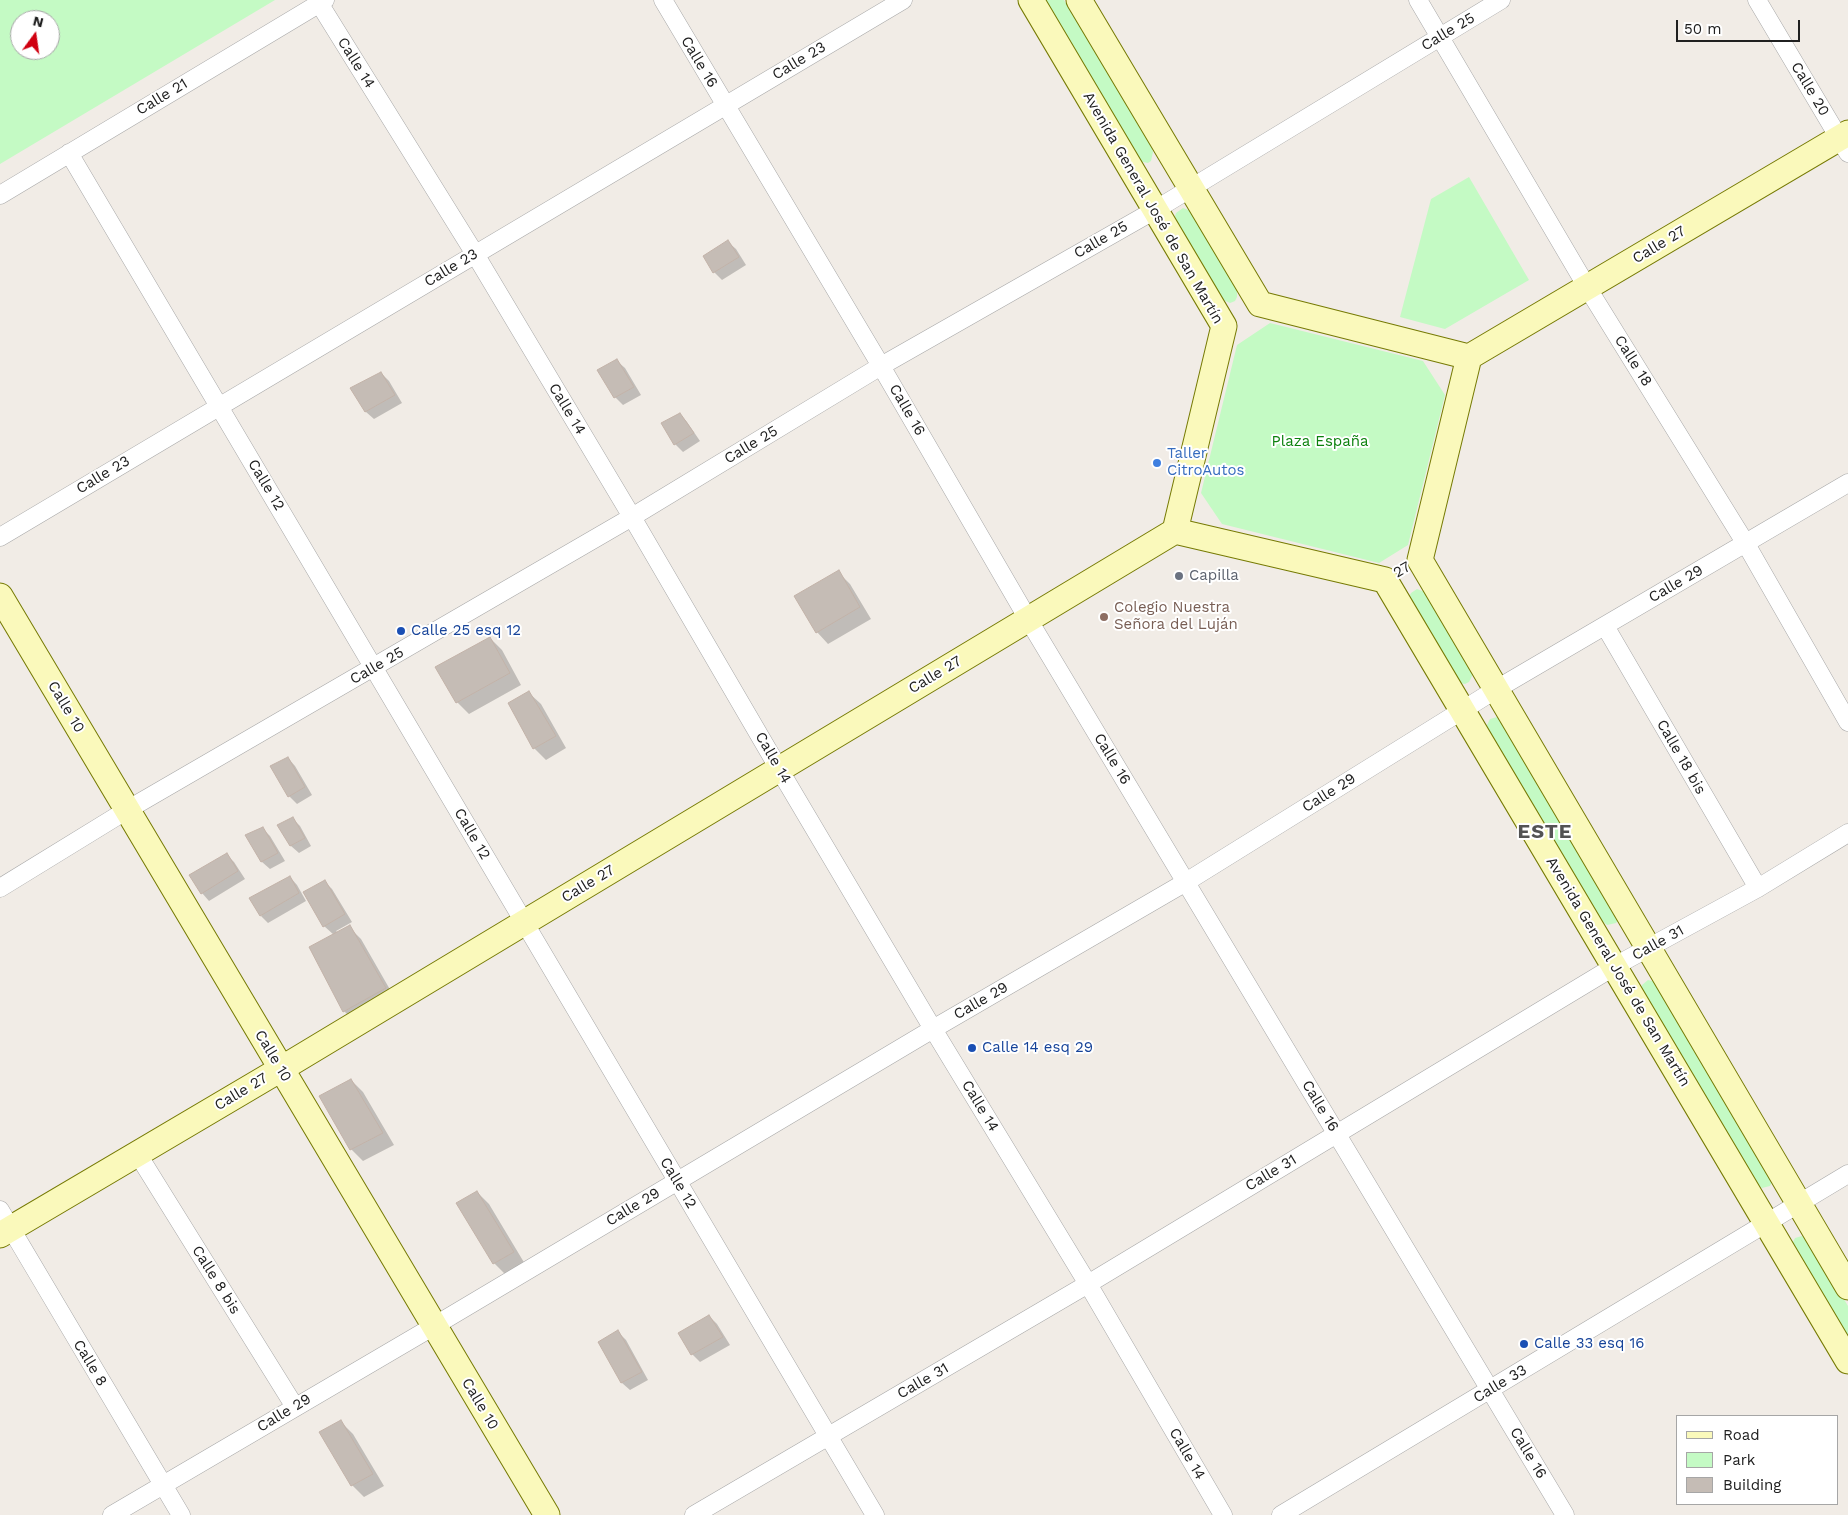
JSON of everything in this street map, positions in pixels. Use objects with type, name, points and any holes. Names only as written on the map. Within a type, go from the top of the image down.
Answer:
[{"type":"main road","name":"Avenida General José de San Martín","points":[[1031,0],[1224,326],[1175,531]]},
{"type":"main road","points":[[1079,0],[1260,304],[1469,357],[1420,560],[1848,1287]]},
{"type":"main road","name":"Calle 27","points":[[1469,357],[1845,142]]},
{"type":"main road","points":[[1224,326],[1260,304]]},
{"type":"main road","points":[[1175,531],[1385,580]]},
{"type":"main road","name":"Calle 27","points":[[4,1224],[137,1153],[281,1068],[1175,531]]},
{"type":"main road","name":"27","points":[[1385,580],[1420,560]]},
{"type":"main road","name":"Avenida General José de San Martín","points":[[1385,580],[1848,1361]]},
{"type":"main road","name":"Calle 10","points":[[0,596],[546,1515]]},
{"type":"street","name":"Calle 16","points":[[663,0],[882,366],[1028,619],[1565,1515]]},
{"type":"street","name":"Calle 23","points":[[0,537],[902,0]]},
{"type":"street","name":"Calle 18","points":[[1418,0],[1587,288],[1746,544],[1848,722]]},
{"type":"street","name":"Calle 25","points":[[0,888],[127,810],[632,517],[882,366],[1155,210],[1190,187],[1501,0]]},
{"type":"street","name":"Calle 20","points":[[1758,0],[1845,142]]},
{"type":"street","name":"Calle 21","points":[[0,194],[322,2]]},
{"type":"street","name":"Calle 14","points":[[322,2],[632,517],[779,769],[933,1029],[1088,1284],[1223,1515]]},
{"type":"street","name":"Calle 12","points":[[69,153],[875,1515]]},
{"type":"street","name":"Calle 29","points":[[112,1515],[933,1029],[1186,882],[1463,709],[1746,544],[1848,482]]},
{"type":"street","name":"Calle 18 bis","points":[[1605,626],[1758,888]]},
{"type":"street","name":"Calle 31","points":[[694,1515],[1088,1284],[1615,966],[1758,888],[1848,833]]},
{"type":"street","name":"Calle 8 bis","points":[[137,1153],[295,1407]]},
{"type":"street","name":"Calle 33","points":[[1281,1515],[1848,1174]]},
{"type":"street","name":"Calle 8","points":[[4,1224],[180,1515]]},
{"type":"green space","points":[[0,0],[275,0],[0,164]]},
{"type":"green space","points":[[1041,0],[1064,0],[1152,148],[1151,161],[1148,163],[1138,161]]},
{"type":"green space","points":[[1469,177],[1529,280],[1445,329],[1400,317],[1431,199]]},
{"type":"green space","points":[[1183,208],[1191,211],[1237,289],[1235,301],[1230,303],[1221,299],[1176,222],[1176,213]]},
{"type":"green space","name":"Plaza España","points":[[1270,323],[1423,361],[1445,395],[1408,545],[1379,563],[1222,524],[1201,493],[1237,345]]},
{"type":"green space","points":[[1417,589],[1425,592],[1473,674],[1469,682],[1465,684],[1460,683],[1409,597]]},
{"type":"green space","points":[[1497,717],[1501,720],[1618,920],[1616,923],[1607,925],[1600,919],[1486,727],[1490,719]]},
{"type":"green space","points":[[1648,980],[1656,982],[1772,1182],[1770,1186],[1762,1188],[1758,1185],[1641,989],[1642,985]]},
{"type":"green space","points":[[1802,1236],[1810,1242],[1848,1306],[1848,1344],[1791,1246],[1795,1238]]},
{"type":"building","points":[[728,240],[739,257],[713,273],[703,256]]},
{"type":"building","points":[[617,359],[634,387],[614,398],[597,370]]},
{"type":"building","points":[[381,372],[395,395],[365,412],[350,388]]},
{"type":"building","points":[[680,413],[694,433],[674,445],[661,423]]},
{"type":"building","points":[[839,570],[860,607],[816,633],[794,596]]},
{"type":"building","points":[[490,637],[510,673],[456,703],[435,667]]},
{"type":"building","points":[[529,691],[556,736],[533,749],[508,703]]},
{"type":"building","points":[[288,757],[305,787],[288,797],[270,766]]},
{"type":"building","points":[[293,817],[305,838],[290,846],[277,825]]},
{"type":"building","points":[[263,827],[278,853],[261,862],[245,835]]},
{"type":"building","points":[[227,853],[238,871],[201,894],[189,875]]},
{"type":"building","points":[[290,876],[299,893],[260,916],[249,898]]},
{"type":"building","points":[[325,880],[345,914],[323,927],[303,892]]},
{"type":"building","points":[[350,925],[386,988],[343,1012],[309,947]]},
{"type":"building","points":[[351,1079],[383,1133],[350,1150],[319,1096]]},
{"type":"building","points":[[477,1191],[514,1252],[493,1264],[456,1203]]},
{"type":"building","points":[[709,1315],[723,1337],[691,1355],[678,1333]]},
{"type":"building","points":[[618,1330],[642,1372],[621,1383],[598,1342]]},
{"type":"building","points":[[341,1420],[373,1474],[351,1486],[319,1432]]},
{"type":"place","name":"Taller CitroAutos","points":[[1157,463]]},
{"type":"place","name":"Capilla","points":[[1179,576]]},
{"type":"place","name":"Colegio Nuestra Señora del Luján","points":[[1104,617]]},
{"type":"place","name":"Calle 25 esq 12","points":[[401,631]]},
{"type":"place","name":"Calle 14 esq 29","points":[[972,1048]]},
{"type":"place","name":"Calle 33 esq 16","points":[[1524,1344]]},
{"type":"district","name":"ESTE","points":[[1545,832]]}]
